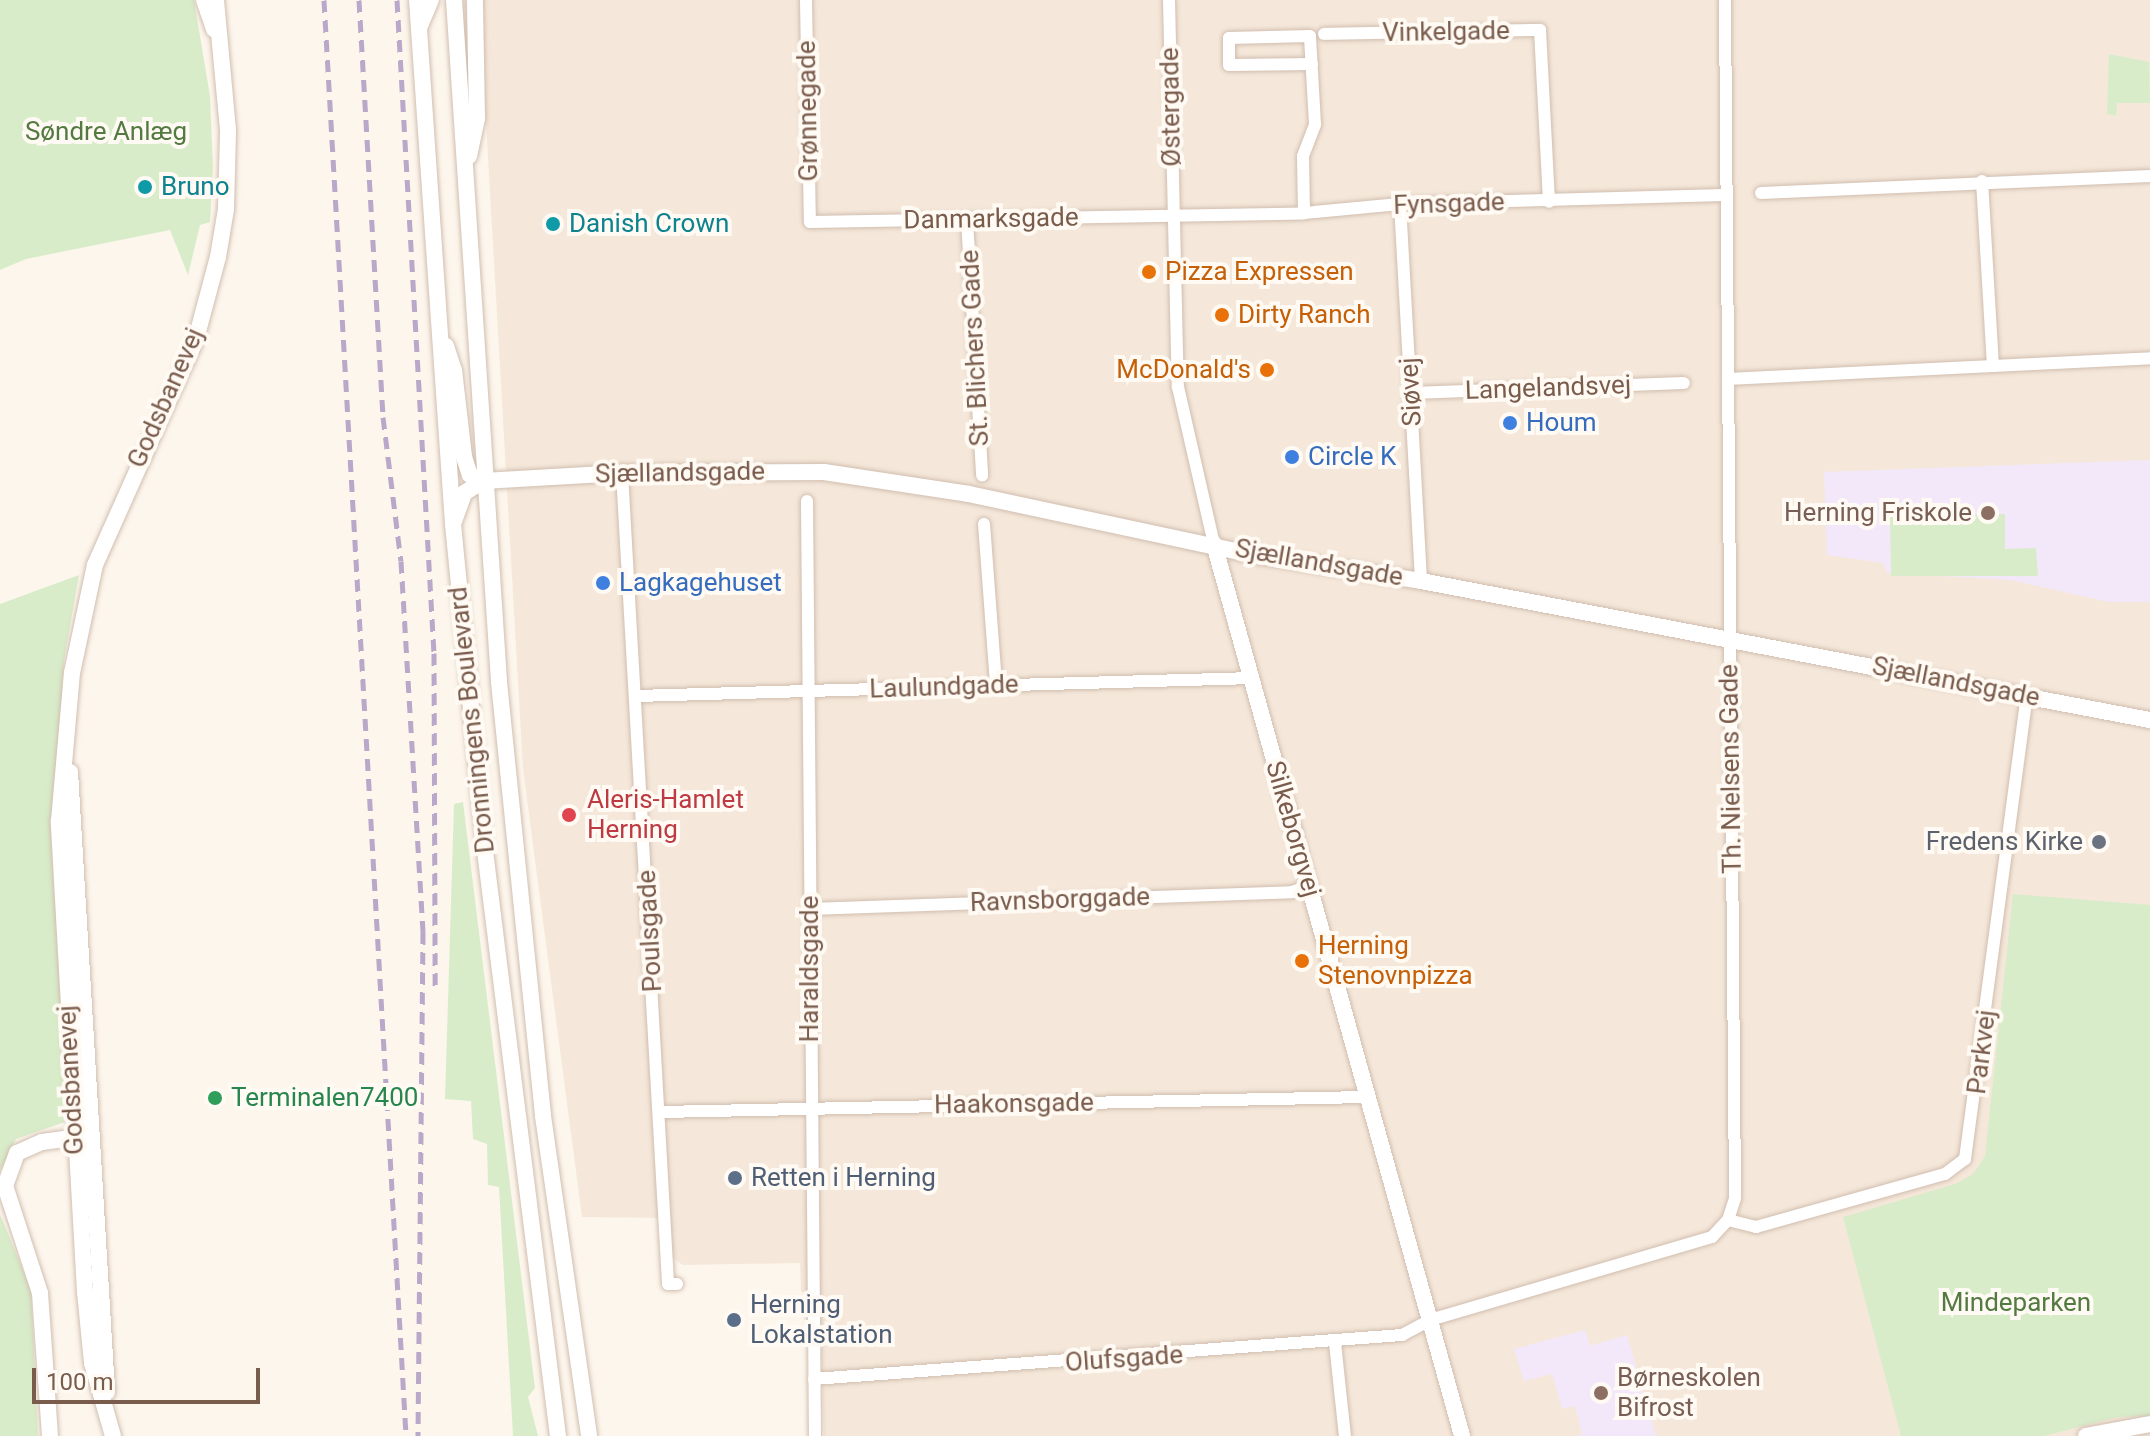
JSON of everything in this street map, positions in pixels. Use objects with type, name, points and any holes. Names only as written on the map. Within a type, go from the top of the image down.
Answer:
[{"type":"street","name":"Godsbanevej","points":[[204,0],[221,47]]},
{"type":"street","name":"Godsbanevej","points":[[113,1436],[107,1414],[82,1137],[76,837],[66,743],[74,659],[95,565],[196,339],[215,272],[228,161],[216,0]]},
{"type":"street","name":"Dronningens Boulevard","points":[[417,0],[453,524],[514,1107],[558,1436]]},
{"type":"street","points":[[419,29],[431,0]]},
{"type":"street","name":"Dronningens Boulevard","points":[[454,0],[483,481],[543,1116],[589,1436]]},
{"type":"street","points":[[464,182],[477,118],[475,0]]},
{"type":"street","name":"Grønnegade","points":[[806,0],[810,222]]},
{"type":"street","name":"Østergade","points":[[1169,0],[1173,214]]},
{"type":"street","name":"Th. Nielsens Gade","points":[[1725,0],[1735,1198],[1728,1220]]},
{"type":"street","name":"Vinkelgade","points":[[1324,34],[1540,30],[1549,202]]},
{"type":"street","points":[[1304,213],[1303,156],[1315,124],[1312,64],[1310,36],[1229,38],[1229,65],[1312,64]]},
{"type":"street","points":[[1761,193],[2150,176]]},
{"type":"street","points":[[1982,181],[1993,366]]},
{"type":"street","name":"Fynsgade","points":[[1173,214],[1304,213],[1400,204],[1726,195]]},
{"type":"street","name":"Siøvej","points":[[1400,204],[1421,581]]},
{"type":"street","name":"Danmarksgade","points":[[810,222],[1173,214]]},
{"type":"street","name":"Silkeborgvej","points":[[1173,214],[1178,387],[1214,544],[1462,1436]]},
{"type":"street","name":"St. Blichers Gade","points":[[967,220],[982,476]]},
{"type":"street","points":[[437,319],[454,370],[464,457],[470,475],[483,481]]},
{"type":"street","points":[[1728,379],[2150,358]]},
{"type":"street","name":"Langelandsvej","points":[[1411,393],[1684,383]]},
{"type":"street","name":"Sjællandsgade","points":[[483,481],[622,473],[824,472],[985,496],[1214,544],[1730,638],[2150,720]]},
{"type":"street","name":"Poulsgade","points":[[622,473],[661,1112],[668,1284],[677,1284]]},
{"type":"street","points":[[453,524],[464,493],[483,481]]},
{"type":"street","name":"Haraldsgade","points":[[807,501],[809,1109],[815,1436]]},
{"type":"street","points":[[984,524],[996,685]]},
{"type":"street","name":"Laulundgade","points":[[636,696],[1252,678]]},
{"type":"street","name":"Parkvej","points":[[1728,1220],[1756,1227],[1945,1174],[1965,1159],[2027,696]]},
{"type":"street","name":"Ravnsborggade","points":[[810,909],[1292,892],[1309,886]]},
{"type":"street","name":"Haakonsgade","points":[[661,1112],[1368,1097]]},
{"type":"street","points":[[50,1436],[40,1293],[5,1186],[17,1153],[42,1142],[82,1137]]},
{"type":"street","points":[[1430,1320],[1712,1237],[1728,1220]]},
{"type":"street","name":"Olufsgade","points":[[814,1379],[1335,1343],[1402,1335],[1430,1320]]},
{"type":"street","points":[[1335,1343],[1345,1436]]},
{"type":"street","points":[[2086,1436],[2150,1424]]},
{"type":"shaded area","points":[[479,0],[2150,0],[2150,1436],[824,1436],[820,1292],[801,1292],[800,1263],[683,1265],[661,1250],[658,1218],[582,1217],[523,769]]},
{"type":"shaded area","name":"Herning Friskole","points":[[2150,460],[2150,602],[2109,602],[2011,580],[1887,573],[1883,563],[1827,555],[1824,472]]},
{"type":"shaded area","name":"Børneskolen Bifrost","points":[[1585,1330],[1590,1346],[1627,1335],[1656,1436],[1576,1436],[1582,1434],[1575,1406],[1562,1409],[1552,1374],[1524,1381],[1514,1349]]},
{"type":"green space","name":"Søndre Anlæg","points":[[0,0],[194,0],[210,96],[213,168],[210,222],[200,225],[188,275],[170,230],[26,259],[0,270]]},
{"type":"green space","points":[[2109,54],[2149,62],[2150,103],[2117,103],[2116,116],[2107,114]]},
{"type":"green space","points":[[2005,514],[2005,549],[2036,548],[2038,576],[1891,576],[1890,516]]},
{"type":"green space","points":[[79,575],[64,660],[56,839],[68,1121],[16,1139],[0,1171],[0,604]]},
{"type":"green space","points":[[463,802],[535,1388],[528,1397],[538,1436],[513,1436],[499,1187],[488,1185],[487,1144],[473,1139],[471,1101],[445,1099],[454,804]]},
{"type":"green space","name":"Mindeparken","points":[[2013,894],[2150,905],[2150,1416],[2118,1417],[2044,1436],[1901,1436],[1843,1217],[1955,1184],[1973,1174],[1985,1156]]},
{"type":"green space","points":[[0,1214],[31,1290],[38,1436],[0,1436]]},
{"type":"railway","points":[[324,0],[406,1436]]},
{"type":"railway","points":[[359,0],[383,417],[401,561],[423,932],[418,1436]]},
{"type":"railway","points":[[397,0],[434,653],[435,991]]},
{"type":"place","name":"Bruno","points":[[145,187]]},
{"type":"place","name":"Danish Crown","points":[[553,224]]},
{"type":"place","name":"Pizza Expressen","points":[[1149,272]]},
{"type":"place","name":"Dirty Ranch","points":[[1222,315]]},
{"type":"place","name":"McDonald's","points":[[1267,370]]},
{"type":"place","name":"Houm","points":[[1510,423]]},
{"type":"place","name":"Circle K","points":[[1292,457]]},
{"type":"place","name":"Herning Friskole","points":[[1988,513]]},
{"type":"place","name":"Lagkagehuset","points":[[603,583]]},
{"type":"place","name":"Aleris-Hamlet Herning","points":[[569,815]]},
{"type":"place","name":"Fredens Kirke","points":[[2099,842]]},
{"type":"place","name":"Herning Stenovnpizza","points":[[1302,961]]},
{"type":"place","name":"Terminalen7400","points":[[215,1098]]},
{"type":"place","name":"Retten i Herning","points":[[735,1178]]},
{"type":"place","name":"Herning Lokalstation","points":[[734,1320]]},
{"type":"place","name":"Børneskolen Bifrost","points":[[1601,1393]]}]
